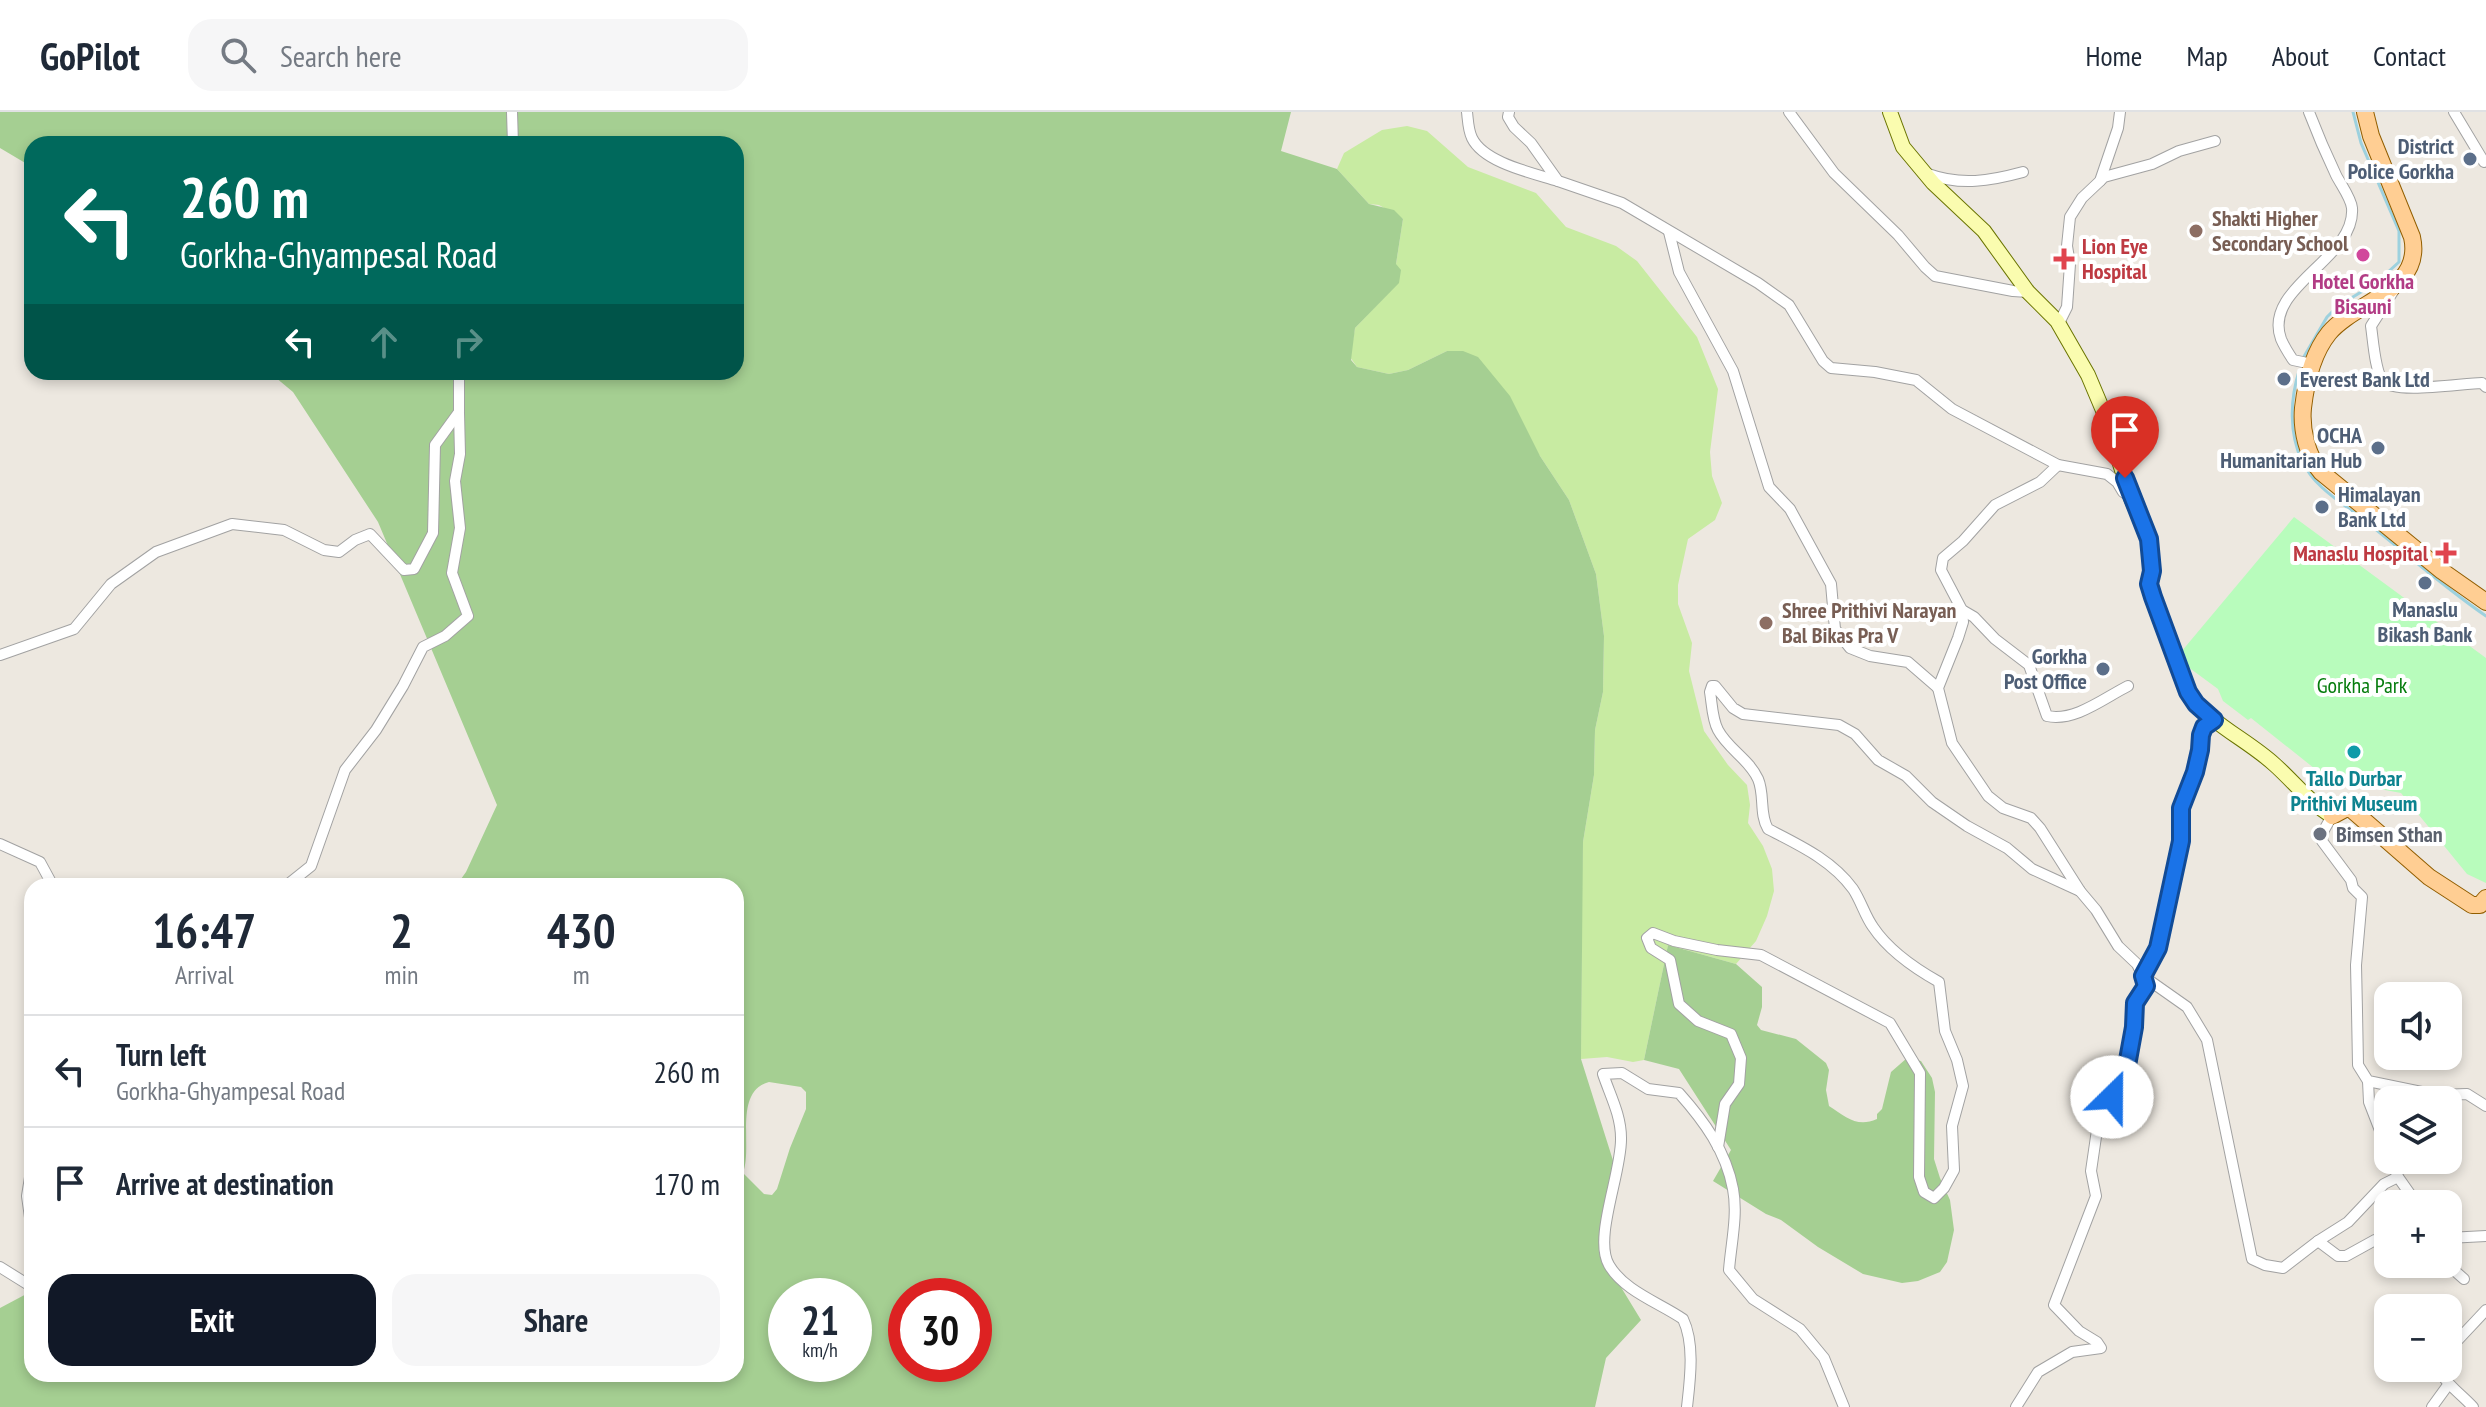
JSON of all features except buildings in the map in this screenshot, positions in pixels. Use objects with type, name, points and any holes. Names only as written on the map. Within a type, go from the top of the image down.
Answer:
[{"type":"main road","points":[[2365,112],[2371,136],[2415,250],[2412,263],[2398,282],[2329,333],[2312,364],[2305,391],[2302,418],[2306,442],[2315,466],[2442,571],[2486,602]]},
{"type":"main road","points":[[2332,816],[2351,809],[2429,877],[2472,905],[2480,905],[2486,898]]},
{"type":"street","points":[[512,112],[513,136]]},
{"type":"street","points":[[1467,112],[1470,135],[1479,149],[1501,162],[1622,203],[1789,305],[1823,361],[1831,368],[1916,380],[1952,409],[2058,465],[2107,474],[2131,498]]},
{"type":"street","points":[[1509,112],[1508,117],[1514,127],[1531,143],[1558,181]]},
{"type":"street","points":[[1789,112],[1834,173],[1935,276],[2028,292]]},
{"type":"street","points":[[1890,112],[1903,147],[1984,231],[2028,292],[2059,323],[2088,375],[2110,427],[2131,498],[2149,539],[2152,571],[2149,584],[2188,692],[2214,720],[2271,761],[2332,816],[2322,841],[2362,897],[2356,965],[2358,1065],[2368,1081],[2369,1102],[2374,1115]]},
{"type":"street","points":[[2100,181],[2118,128],[2120,112]]},
{"type":"street","points":[[2309,112],[2352,206],[2351,221],[2343,238],[2295,289],[2281,310],[2281,339],[2293,360],[2312,364]]},
{"type":"street","points":[[2454,112],[2484,162]]},
{"type":"street","points":[[2059,323],[2067,307],[2070,217],[2082,198],[2104,177],[2152,164],[2179,151],[2215,141]]},
{"type":"street","points":[[1925,173],[1948,181],[1993,180],[2023,172]]},
{"type":"street","points":[[1669,232],[1679,272],[1733,371],[1769,487],[1790,509],[1831,584],[1835,629],[1850,648],[1870,656],[1908,662],[1938,688],[1952,743],[1988,796],[2003,808],[2031,818],[2118,946],[2137,964],[2146,986],[2135,1003],[2126,1071],[2098,1123],[2091,1171],[2096,1196],[2054,1305],[2101,1348],[2072,1352],[2038,1372],[2016,1407]]},
{"type":"street","points":[[2398,282],[2371,326],[2383,381],[2390,386],[2406,387],[2482,383],[2486,387]]},
{"type":"street","points":[[296,878],[311,866],[345,770],[397,697],[423,647],[445,636],[468,616],[452,573],[460,528],[455,481],[460,454],[459,380]]},
{"type":"street","points":[[0,655],[74,629],[111,584],[156,552],[232,524],[284,530],[324,550],[339,552],[370,534],[404,570],[414,569],[433,533],[435,445],[459,412]]},
{"type":"street","points":[[1938,688],[1963,622],[1962,610],[1941,570],[1943,558],[1995,505],[2040,482],[2058,465]]},
{"type":"street","points":[[1962,610],[2029,665],[2047,716],[2075,715],[2128,686]]},
{"type":"street","points":[[1718,1147],[1725,1104],[1739,1084],[1741,1058],[1731,1034],[1698,1021],[1679,1004],[1670,960],[1651,948],[1647,938],[1653,933],[1717,950],[1761,955],[1890,1023],[1920,1073],[1919,1177],[1924,1192],[1934,1198],[1954,1170],[1952,1126],[1963,1086],[1945,1031],[1939,982],[1899,956],[1872,927],[1853,888],[1820,857],[1768,829],[1764,822],[1760,784],[1751,765],[1717,728],[1710,692],[1712,686],[1743,714],[1839,725],[1855,734],[1878,760],[1906,776],[1932,802],[2007,848],[2032,869],[2080,891]]},
{"type":"street","points":[[2143,976],[2158,948],[2181,841],[2181,808],[2195,772],[2201,735],[2204,727],[2214,720]]},
{"type":"street","points":[[0,844],[40,862],[49,878]]},
{"type":"street","points":[[2143,976],[2187,1007],[2207,1040],[2252,1259],[2283,1268],[2348,1222],[2384,1184],[2398,1177]]},
{"type":"street","points":[[1687,1407],[1688,1328],[1683,1319],[1623,1281],[1609,1264],[1603,1243],[1622,1141],[1620,1118],[1603,1074],[1622,1073],[1648,1089],[1679,1093],[1705,1123],[1718,1147],[1733,1190],[1729,1270],[1753,1299],[1800,1329],[1824,1358],[1844,1407]]},
{"type":"street","points":[[2368,1081],[2436,1095],[2467,1094],[2486,1106]]},
{"type":"street","points":[[2397,1174],[2407,1190]]},
{"type":"street","points":[[2462,1237],[2486,1236]]},
{"type":"street","points":[[2318,1241],[2338,1256],[2346,1256],[2374,1241]]},
{"type":"street","points":[[0,1267],[24,1282]]},
{"type":"street","points":[[2462,1336],[2486,1310]]},
{"type":"street","points":[[2446,1382],[2473,1407]]},
{"type":"street","points":[[2432,1407],[2448,1385]]},
{"type":"green space","points":[[0,112],[1291,112],[1281,151],[1337,169],[1369,204],[1394,210],[1403,219],[1396,264],[1401,270],[1399,283],[1355,328],[1351,360],[1357,367],[1389,374],[1408,370],[1447,351],[1463,351],[1478,357],[1510,396],[1540,456],[1569,500],[1596,574],[1604,636],[1603,692],[1595,730],[1594,775],[1583,842],[1581,1059],[1616,1170],[1599,1251],[1641,1320],[1606,1358],[1595,1407],[0,1407],[0,1308],[24,1295],[24,1382],[744,1382],[744,1174],[764,1194],[772,1195],[777,1189],[806,1109],[806,1092],[801,1087],[769,1082],[758,1088],[748,1108],[744,1169],[744,878],[462,878],[497,805],[378,522],[293,392],[279,380],[744,380],[744,136],[24,136],[24,162],[0,148]]},
{"type":"green space","points":[[1407,126],[1427,131],[1468,167],[1536,193],[1566,227],[1616,246],[1637,261],[1697,337],[1718,389],[1710,452],[1712,476],[1722,503],[1715,520],[1688,539],[1678,585],[1678,604],[1692,643],[1689,671],[1704,731],[1728,765],[1747,785],[1750,805],[1748,823],[1763,846],[1772,869],[1774,891],[1756,941],[1736,964],[1668,945],[1644,1060],[1633,1062],[1607,1057],[1581,1059],[1583,842],[1594,775],[1595,730],[1603,692],[1604,636],[1596,574],[1569,500],[1540,456],[1447,351],[1408,370],[1389,374],[1357,367],[1350,357],[1355,328],[1399,282],[1396,264],[1403,219],[1379,205],[1369,204],[1337,169],[1344,153],[1382,130]]},
{"type":"green space","name":"Gorkha Park","points":[[2294,517],[2486,658],[2486,883],[2467,874],[2401,793],[2342,782],[2334,784],[2251,718],[2248,720],[2223,701],[2218,689],[2176,658]]},
{"type":"green space","points":[[1668,945],[1736,964],[1762,987],[1762,1007],[1757,1025],[1761,1030],[1796,1039],[1826,1063],[1829,1070],[1826,1090],[1829,1106],[1852,1120],[1863,1122],[1877,1119],[1891,1072],[1907,1058],[1921,1061],[1932,1078],[1935,1092],[1934,1159],[1950,1200],[1954,1230],[1947,1262],[1940,1272],[1918,1281],[1902,1283],[1863,1274],[1781,1220],[1713,1181],[1731,1150],[1679,1069],[1644,1060]]},
{"type":"waterway","points":[[2302,360],[2327,317],[2338,306],[2376,283],[2399,262],[2399,231],[2361,143],[2353,112]]},
{"type":"waterway","points":[[2299,371],[2294,393],[2293,428],[2298,450],[2308,471],[2332,496],[2486,616]]},
{"type":"place","name":"District Police Gorkha","points":[[2470,159]]},
{"type":"place","name":"Shakti Higher Secondary School","points":[[2196,231]]},
{"type":"place","name":"Hotel Gorkha Bisauni","points":[[2363,255]]},
{"type":"place","name":"Lion Eye Hospital","points":[[2064,259]]},
{"type":"place","name":"Everest Bank Ltd","points":[[2284,379]]},
{"type":"place","name":"OCHA Humanitarian Hub","points":[[2378,448]]},
{"type":"place","name":"Himalayan Bank Ltd","points":[[2322,507]]},
{"type":"place","name":"Manaslu Hospital","points":[[2446,553]]},
{"type":"place","name":"Manaslu Bikash Bank","points":[[2425,583]]},
{"type":"place","name":"Shree Prithivi Narayan Bal Bikas Pra V","points":[[1766,623]]},
{"type":"place","name":"Gorkha Post Office","points":[[2103,669]]},
{"type":"place","name":"Tallo Durbar Prithivi Museum","points":[[2354,752]]},
{"type":"place","name":"Bimsen Sthan","points":[[2320,834]]},
{"type":"route","points":[[2112,1097],[2126,1071],[2135,1003],[2146,986],[2143,976],[2158,948],[2181,841],[2181,808],[2195,772],[2199,741],[2204,727],[2214,720],[2188,692],[2157,610],[2149,584],[2152,571],[2149,539],[2125,478]]}]
